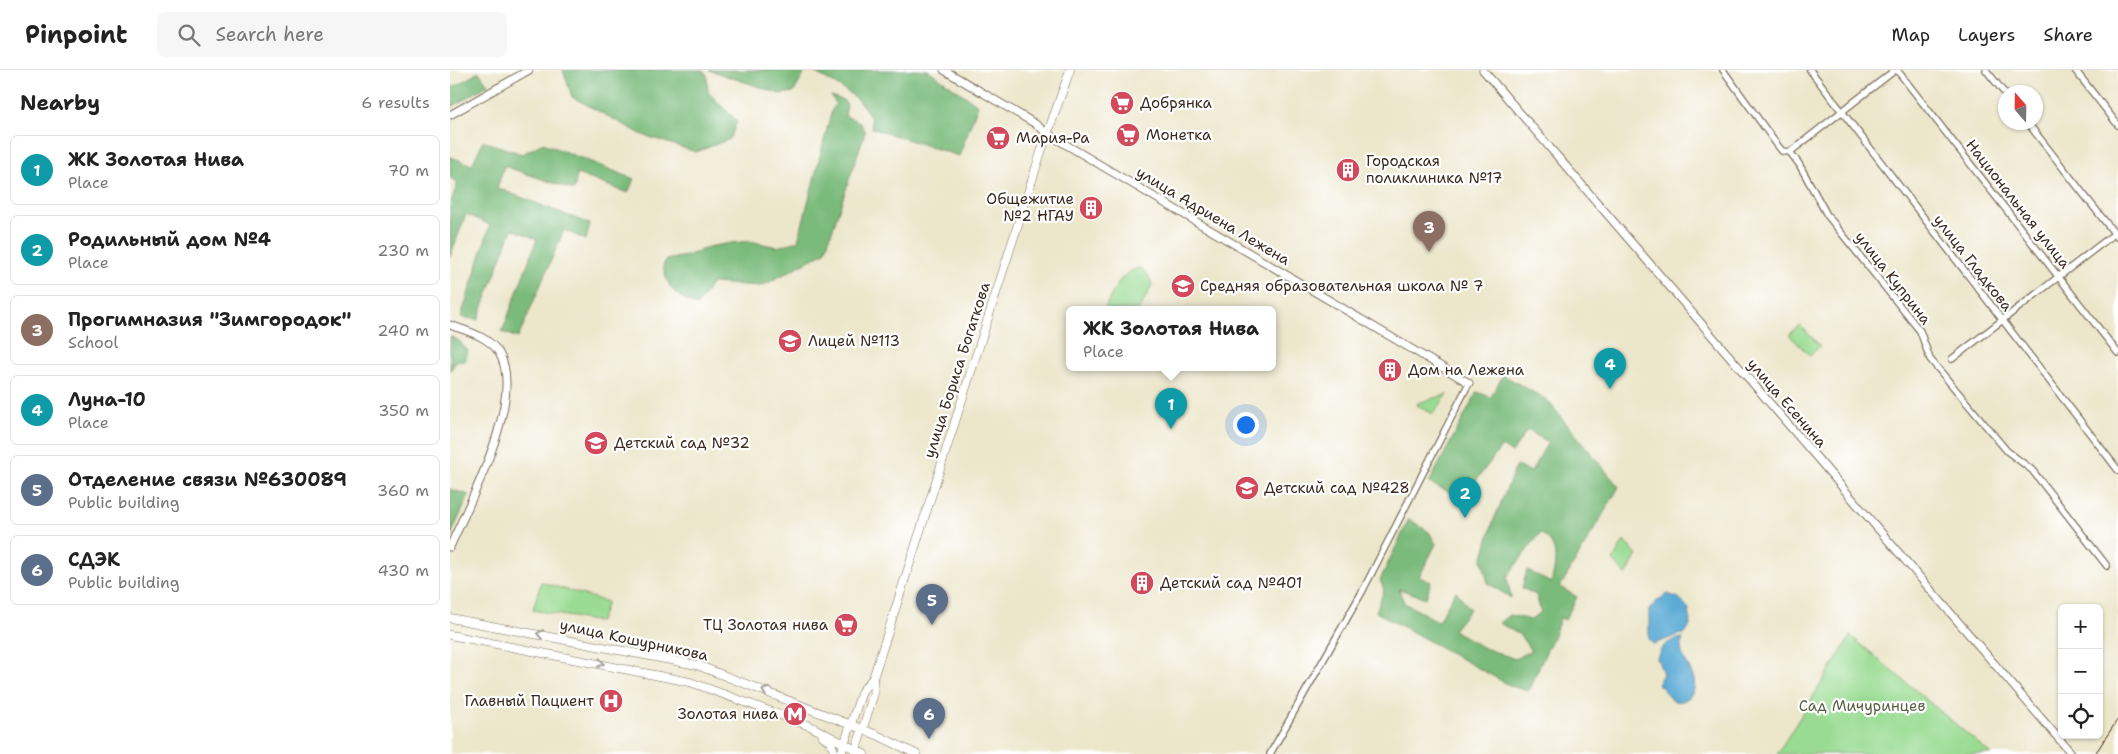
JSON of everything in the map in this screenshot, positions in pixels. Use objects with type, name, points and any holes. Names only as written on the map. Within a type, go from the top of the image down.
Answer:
[{"type":"main road","name":"улица Бориса Богаткова","points":[[858,753],[874,693],[873,678],[1070,70]]},
{"type":"main road","name":"улица Кошурникова","points":[[450,618],[697,665],[863,729],[916,754]]},
{"type":"main road","name":"улица Кошурникова","points":[[450,635],[690,682],[804,724],[845,744],[858,753]]},
{"type":"main road","name":"улица Бориса Богаткова","points":[[841,754],[862,690],[873,678]]},
{"type":"main road","points":[[804,724],[831,742],[835,754]]},
{"type":"street","points":[[450,116],[529,70]]},
{"type":"street","name":"улица Адриена Лежена","points":[[944,70],[1034,123],[1048,134],[1469,384]]},
{"type":"street","name":"улица Есенина","points":[[1483,70],[2072,754]]},
{"type":"street","name":"улица Куприна","points":[[1723,70],[1774,142],[1782,151],[1790,152],[1827,215],[1920,331],[1930,359],[2007,451],[2032,470],[2108,566]]},
{"type":"street","name":"улица Гладкова","points":[[1810,70],[2118,470]]},
{"type":"street","points":[[1790,152],[1896,70]]},
{"type":"street","name":"Национальная улица","points":[[1896,70],[2118,353]]},
{"type":"street","points":[[1986,70],[1998,85]]},
{"type":"street","points":[[2075,70],[2118,125]]},
{"type":"street","points":[[1952,359],[2117,234],[2033,130]]},
{"type":"street","points":[[450,325],[484,339],[493,346],[503,363],[506,390],[501,422],[494,443],[450,547]]},
{"type":"street","points":[[1270,754],[1362,592],[1469,384]]},
{"type":"green space","points":[[563,70],[703,70],[707,75],[708,92],[737,121],[730,139],[696,152],[643,135],[572,97]]},
{"type":"green space","points":[[709,70],[806,70],[794,92],[780,94]]},
{"type":"green space","points":[[810,70],[928,70],[978,105],[959,156],[872,128],[869,115],[857,99]]},
{"type":"green space","points":[[479,72],[488,85],[450,108],[450,89]]},
{"type":"green space","points":[[831,96],[843,100],[847,104],[845,116],[860,122],[865,132],[825,252],[762,286],[712,283],[697,306],[678,295],[667,281],[663,266],[666,260],[690,255],[708,247],[731,243],[750,241],[777,247],[798,241],[832,110],[836,104]]},
{"type":"green space","points":[[483,141],[522,154],[543,143],[634,179],[628,193],[577,174],[574,190],[504,166],[497,188],[590,224],[586,240],[564,230],[518,338],[502,332],[537,239],[512,229],[478,320],[461,317],[490,225],[466,214],[450,257],[450,205],[458,182],[450,178],[450,159],[451,157],[472,165]]},
{"type":"green space","points":[[1141,268],[1148,275],[1152,285],[1141,306],[1106,306],[1118,283],[1134,270]]},
{"type":"green space","points":[[1800,325],[1820,346],[1810,356],[1789,335]]},
{"type":"green space","points":[[450,336],[459,341],[468,351],[465,361],[456,362],[450,371]]},
{"type":"green space","points":[[1503,375],[1547,400],[1619,487],[1560,587],[1577,597],[1565,620],[1560,618],[1528,691],[1511,686],[1376,612],[1384,590],[1380,580],[1409,519],[1429,532],[1436,544],[1419,577],[1431,582],[1426,598],[1399,589],[1404,603],[1438,621],[1456,591],[1470,609],[1453,630],[1482,647],[1515,659],[1531,651],[1520,635],[1499,623],[1509,615],[1531,620],[1541,612],[1536,595],[1522,588],[1527,570],[1551,583],[1555,555],[1551,543],[1540,533],[1507,577],[1511,598],[1488,583],[1482,560],[1493,522],[1516,466],[1531,472],[1548,442],[1527,430],[1512,453],[1502,446],[1463,498],[1429,483],[1477,392],[1491,397]]},
{"type":"green space","points":[[1448,394],[1433,414],[1417,405],[1418,403]]},
{"type":"green space","points":[[450,489],[469,495],[450,537]]},
{"type":"green space","points":[[1624,541],[1637,555],[1626,575],[1613,560]]},
{"type":"green space","points":[[541,582],[607,602],[600,622],[533,610]]},
{"type":"green space","name":"Сад Мичуринцев","points":[[1851,636],[1991,754],[1777,754]]},
{"type":"water","points":[[1668,594],[1679,598],[1689,609],[1690,626],[1685,633],[1653,644],[1649,640],[1649,610],[1658,600]]},
{"type":"water","points":[[1683,638],[1681,651],[1693,676],[1694,688],[1692,694],[1687,699],[1676,701],[1672,700],[1657,684],[1663,674],[1657,658],[1667,644]]},
{"type":"tram line","points":[[2095,754],[2118,719]]},
{"type":"place","name":"Добрянка","points":[[1122,103]]},
{"type":"place","name":"Монетка","points":[[1128,135]]},
{"type":"place","name":"Мария-Ра","points":[[998,138]]},
{"type":"place","name":"Городская поликлиника №17","points":[[1348,170]]},
{"type":"place","name":"Общежитие №2 НГАУ","points":[[1091,208]]},
{"type":"place","name":"Прогимназия \"Зимгородок\"","points":[[1429,252]]},
{"type":"place","name":"Средняя образовательная школа № 7","points":[[1183,286]]},
{"type":"place","name":"Лицей №113","points":[[790,341]]},
{"type":"place","name":"Дом на Лежена","points":[[1390,370]]},
{"type":"place","name":"Луна-10","points":[[1610,389]]},
{"type":"place","name":"ЖК Золотая Нива","points":[[1171,429]]},
{"type":"place","name":"Детский сад №32","points":[[596,443]]},
{"type":"place","name":"Детский сад №428","points":[[1247,488]]},
{"type":"place","name":"Родильный дом №4","points":[[1465,518]]},
{"type":"place","name":"Детский сад №401","points":[[1142,583]]},
{"type":"place","name":"ТЦ Золотая нива","points":[[846,625]]},
{"type":"place","name":"Отделение связи №630089","points":[[932,625]]},
{"type":"place","name":"Главный Пациент","points":[[611,701]]},
{"type":"place","name":"Золотая нива","points":[[795,714]]},
{"type":"place","name":"СДЭК","points":[[929,739]]}]
